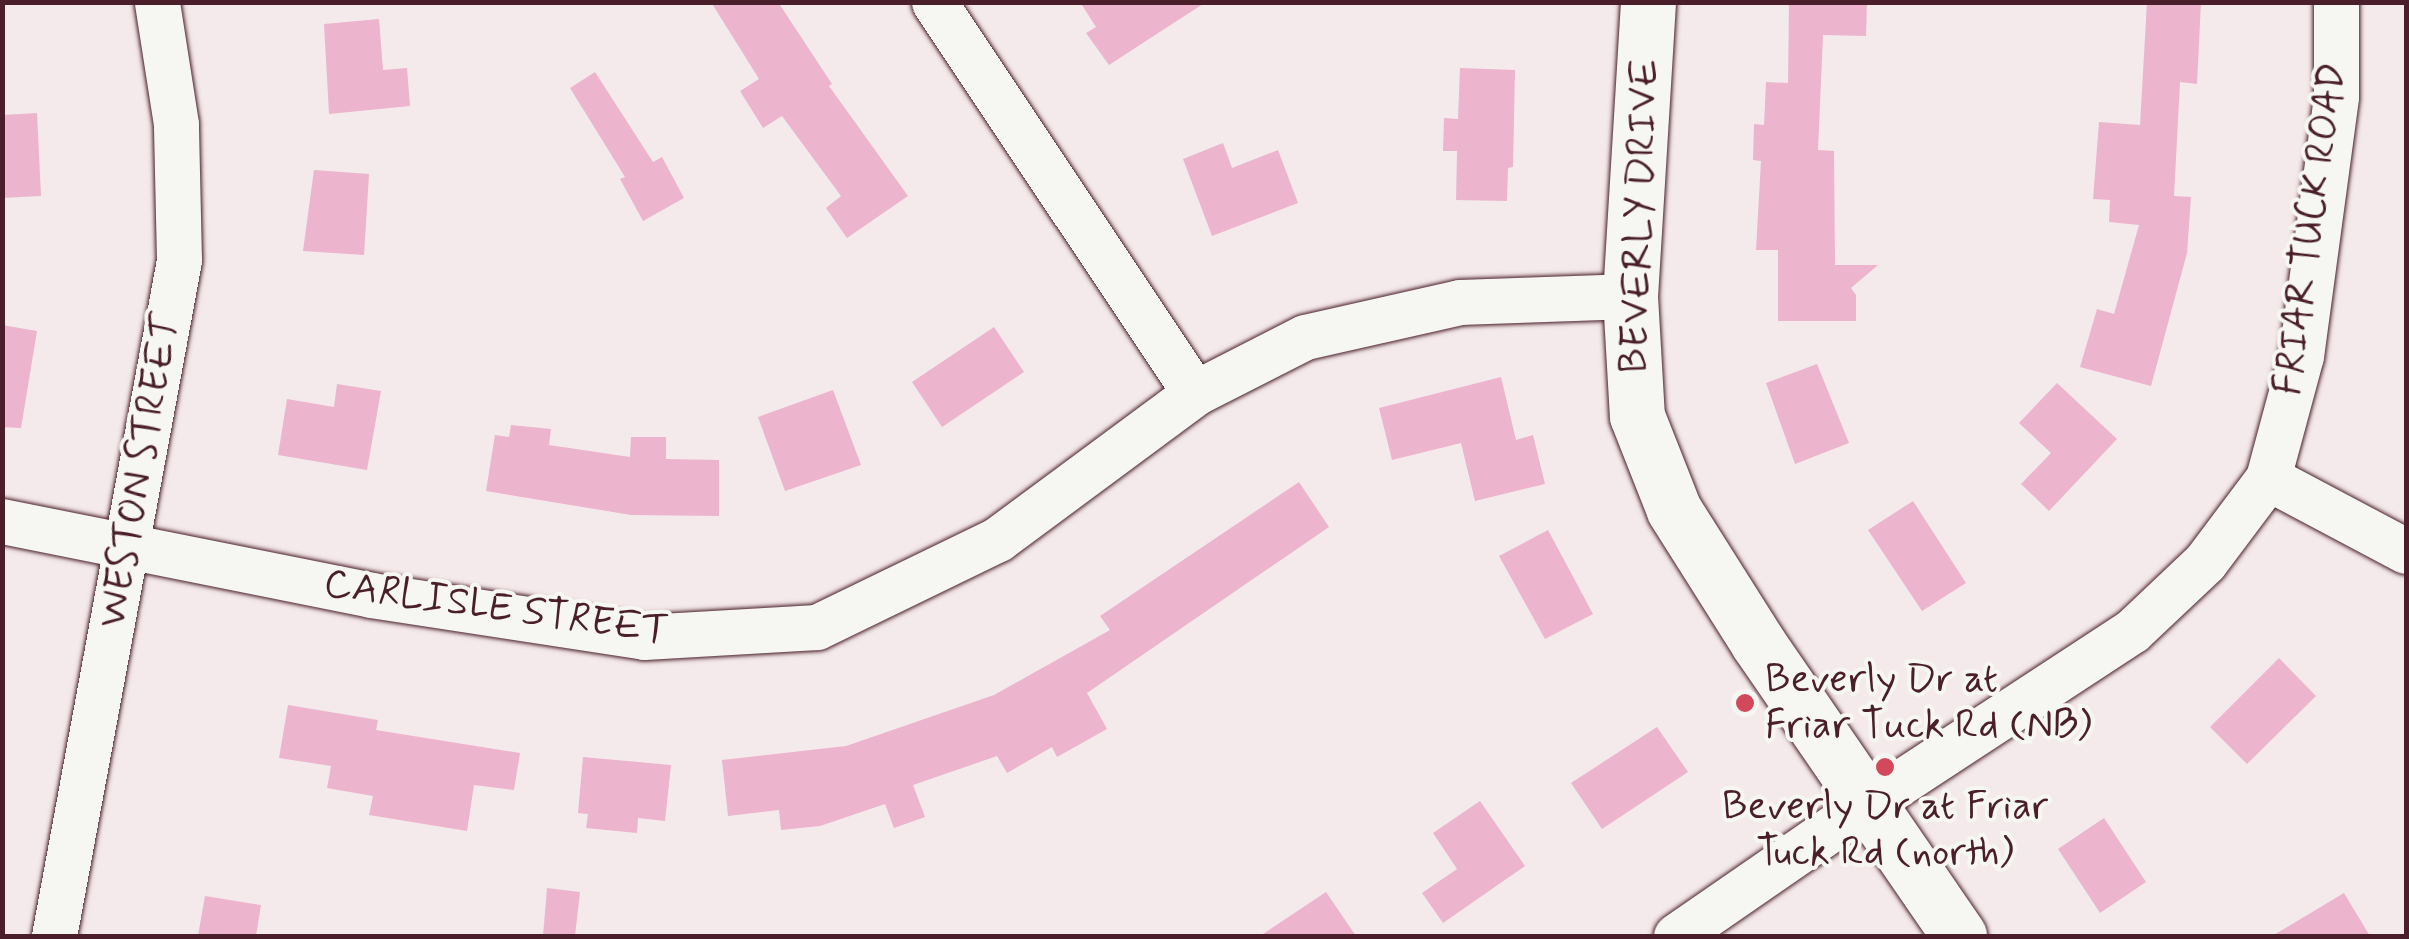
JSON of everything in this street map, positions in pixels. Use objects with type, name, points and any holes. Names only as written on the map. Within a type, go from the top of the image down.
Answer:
[{"type":"street","name":"WESTON STREET","points":[[54,936],[178,260],[176,124],[156,2]]},
{"type":"street","points":[[934,2],[1195,392]]},
{"type":"street","name":"BEVERLY DRIVE","points":[[1648,2],[1630,296],[1637,416],[1668,496],[1758,643],[1958,936]]},
{"type":"street","name":"FRIAR TUCK ROAD","points":[[1676,936],[1869,803],[2132,631],[2205,562],[2268,478],[2301,356],[2336,96],[2336,2]]},
{"type":"street","name":"CARLISLE STREET","points":[[2,522],[372,595],[644,637],[817,627],[998,539],[1195,392],[1305,337],[1441,306],[1630,296]]},
{"type":"street","points":[[2268,478],[2406,551]]},
{"type":"building","points":[[711,2],[778,2],[832,84],[829,86],[908,196],[847,238],[826,208],[841,196],[782,116],[763,128],[740,91],[759,79]]},
{"type":"building","points":[[1080,2],[1206,2],[1109,65],[1086,33],[1096,27]]},
{"type":"building","points":[[1789,2],[1867,2],[1866,36],[1823,35],[1818,150],[1834,151],[1835,265],[1878,265],[1851,288],[1856,295],[1856,321],[1778,321],[1778,250],[1756,250],[1761,161],[1753,160],[1754,124],[1764,125],[1766,82],[1788,83]]},
{"type":"building","points":[[2147,2],[2201,2],[2197,84],[2180,82],[2174,196],[2191,197],[2187,253],[2151,386],[2080,367],[2097,309],[2114,314],[2139,225],[2109,222],[2110,200],[2093,199],[2099,122],[2140,125]]},
{"type":"building","points":[[379,19],[383,70],[407,68],[410,106],[329,114],[324,24]]},
{"type":"building","points":[[1460,68],[1515,70],[1513,167],[1508,168],[1507,201],[1456,200],[1457,151],[1443,151],[1444,118],[1458,119]]},
{"type":"building","points":[[595,72],[653,162],[662,157],[684,198],[643,221],[620,179],[625,177],[570,88]]},
{"type":"building","points":[[37,113],[41,196],[2,198],[2,115]]},
{"type":"building","points":[[1223,143],[1232,168],[1278,150],[1298,203],[1212,236],[1183,159]]},
{"type":"building","points":[[314,170],[369,174],[364,255],[303,251]]},
{"type":"building","points":[[2,325],[37,331],[21,428],[2,427]]},
{"type":"building","points":[[994,327],[1024,372],[942,427],[912,382]]},
{"type":"building","points":[[1817,364],[1849,443],[1795,464],[1766,383]]},
{"type":"building","points":[[1501,377],[1516,440],[1533,435],[1545,484],[1475,501],[1461,443],[1392,460],[1379,408]]},
{"type":"building","points":[[2057,383],[2117,439],[2049,511],[2021,484],[2051,453],[2019,423]]},
{"type":"building","points":[[337,384],[381,391],[367,470],[278,455],[287,399],[334,407]]},
{"type":"building","points":[[833,390],[861,465],[785,491],[758,417]]},
{"type":"building","points":[[511,425],[551,429],[549,445],[630,457],[631,437],[666,437],[666,459],[719,460],[719,516],[631,515],[486,491],[495,435],[509,437]]},
{"type":"building","points":[[1299,482],[1329,527],[1087,693],[1107,729],[1057,757],[1052,747],[1007,773],[997,756],[913,785],[925,817],[894,828],[885,804],[820,826],[781,830],[779,810],[728,816],[722,760],[846,746],[994,695],[1110,630],[1100,616]]},
{"type":"building","points":[[1913,501],[1966,583],[1922,611],[1868,530]]},
{"type":"building","points":[[1548,530],[1593,614],[1545,639],[1499,556]]},
{"type":"building","points":[[2279,658],[2316,696],[2247,764],[2210,727]]},
{"type":"building","points":[[288,705],[378,720],[376,730],[520,753],[514,790],[474,785],[467,831],[369,815],[373,796],[327,788],[331,766],[279,758]]},
{"type":"building","points":[[1657,727],[1688,772],[1602,829],[1571,783]]},
{"type":"building","points":[[583,757],[671,765],[665,821],[638,818],[637,833],[586,828],[588,814],[578,813]]},
{"type":"building","points":[[1480,801],[1525,866],[1443,923],[1422,893],[1457,869],[1433,833]]},
{"type":"building","points":[[2104,818],[2146,882],[2100,913],[2058,849]]},
{"type":"building","points":[[547,888],[580,892],[575,936],[543,936]]},
{"type":"building","points":[[1326,892],[1356,936],[1260,936]]},
{"type":"building","points":[[2344,893],[2370,936],[2272,936]]},
{"type":"building","points":[[205,896],[261,905],[256,936],[198,936]]},
{"type":"place","name":"Beverly Dr at Friar Tuck Rd (NB)","points":[[1745,703]]},
{"type":"place","name":"Beverly Dr at Friar Tuck Rd (north)","points":[[1885,767]]}]
